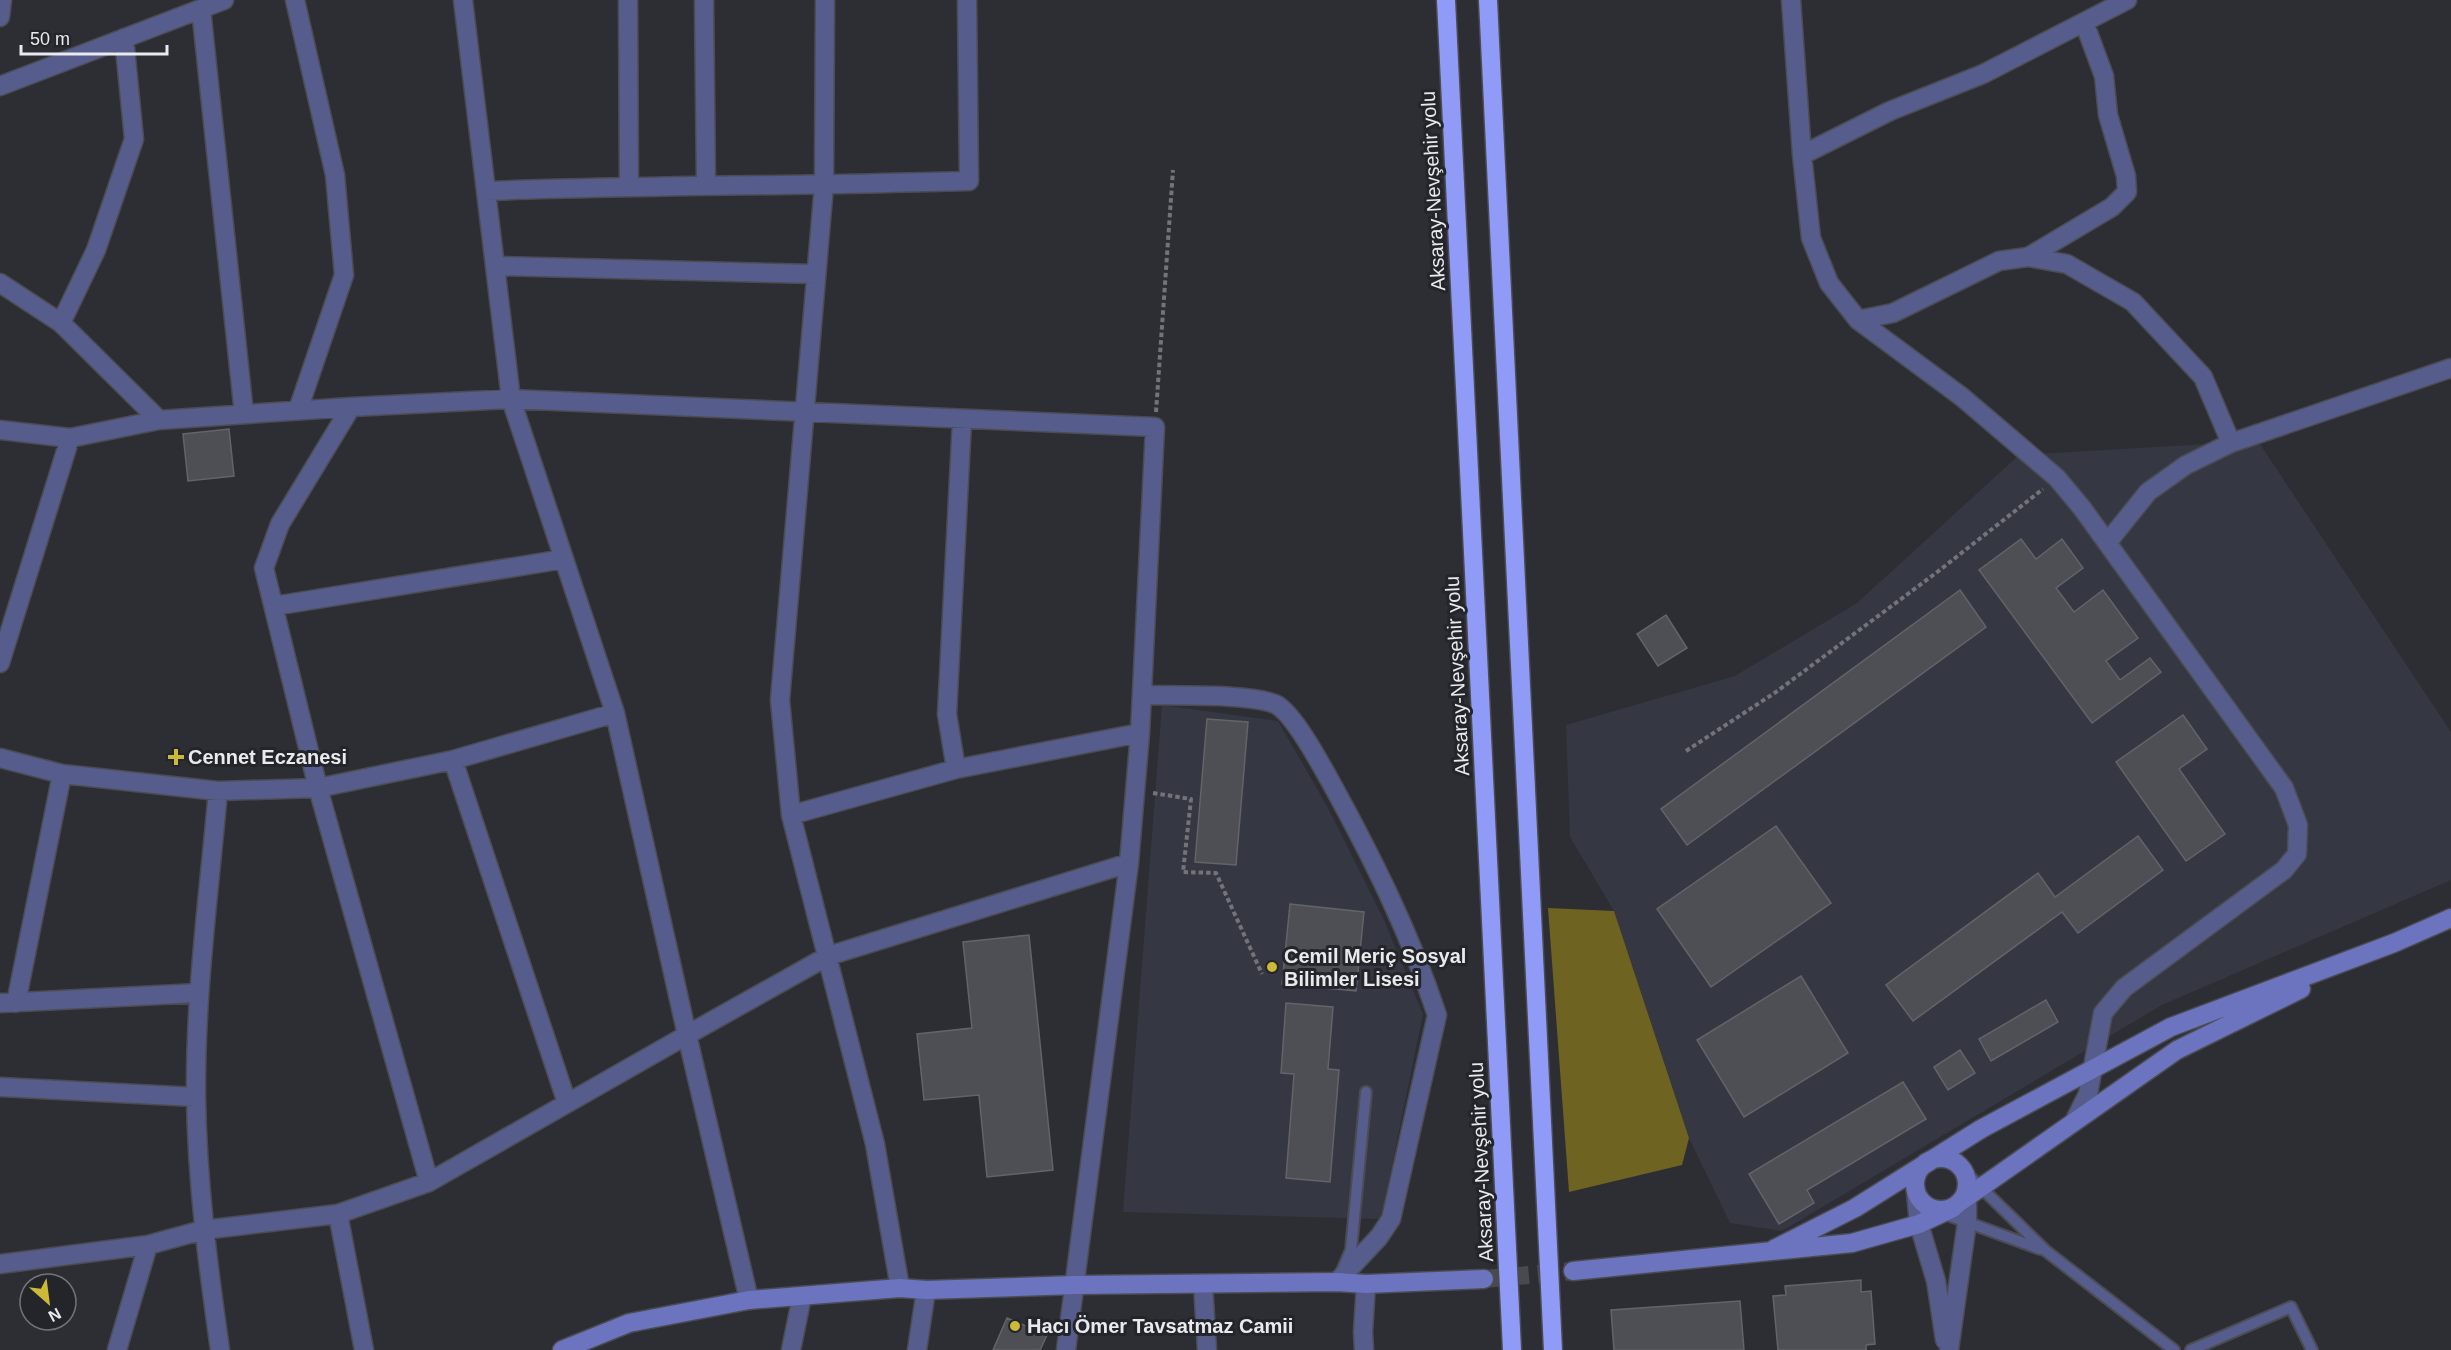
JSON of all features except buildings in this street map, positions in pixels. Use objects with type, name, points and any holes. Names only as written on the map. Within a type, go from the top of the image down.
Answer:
[{"type":"highway","name":"Aksaray-Nevşehir yolu","points":[[1446,0],[1512,1350]]},
{"type":"highway","points":[[1488,0],[1553,1350]]},
{"type":"street","points":[[0,86],[224,0]]},
{"type":"street","points":[[295,0],[335,176],[344,275],[298,410]]},
{"type":"street","points":[[464,0],[511,399],[615,713],[749,1300]]},
{"type":"street","points":[[628,0],[629,186]]},
{"type":"street","points":[[704,0],[706,185]]},
{"type":"street","points":[[825,0],[824,185],[780,700],[791,815],[875,1144],[900,1288]]},
{"type":"street","points":[[486,192],[629,186],[824,185],[969,181],[967,0]]},
{"type":"street","points":[[1791,0],[1802,155],[1811,238],[1829,283],[1858,320],[1962,397],[2057,478],[2107,543],[2284,788],[2298,825],[2297,854],[2284,870],[2124,988],[2103,1012],[2088,1094],[2075,1120]]},
{"type":"street","points":[[1802,155],[1890,111],[1983,74],[2127,0]]},
{"type":"street","points":[[201,9],[244,414]]},
{"type":"street","points":[[2028,257],[2112,207],[2127,192],[2126,176],[2108,115],[2104,76],[2084,22]]},
{"type":"street","points":[[61,323],[96,250],[134,139],[124,38]]},
{"type":"street","points":[[1858,320],[1893,313],[1999,261],[2028,257],[2067,264],[2133,302],[2203,377],[2231,443]]},
{"type":"street","points":[[495,266],[815,274]]},
{"type":"street","points":[[0,283],[61,323],[159,420]]},
{"type":"street","points":[[2107,543],[2148,492],[2186,465],[2231,443],[2451,368]]},
{"type":"street","points":[[0,430],[70,438],[159,420],[351,406],[511,399],[1155,428],[1140,733],[1129,863],[1066,1350]]},
{"type":"street","points":[[351,406],[280,524],[264,568],[318,788],[429,1182]]},
{"type":"street","points":[[956,770],[947,714],[962,420]]},
{"type":"street","points":[[0,663],[70,438]]},
{"type":"street","points":[[274,606],[564,559]]},
{"type":"street","points":[[1142,695],[1257,699],[1278,706],[1308,741],[1371,855],[1428,987],[1437,1015],[1392,1220],[1337,1282]]},
{"type":"street","points":[[0,758],[62,774],[218,792],[318,788],[453,760],[615,713]]},
{"type":"street","points":[[791,815],[956,770],[1140,733]]},
{"type":"street","points":[[453,760],[567,1103]]},
{"type":"street","points":[[62,774],[8,1003],[199,993]]},
{"type":"street","points":[[218,792],[199,993],[196,1097],[203,1230],[220,1350]]},
{"type":"street","points":[[0,1264],[148,1245],[203,1230],[338,1214],[429,1182],[828,956],[1129,863]]},
{"type":"street","points":[[1573,1271],[1774,1249],[1852,1243],[1919,1224],[2177,1050],[2394,943],[2451,918]]},
{"type":"street","points":[[1774,1249],[1854,1208],[1981,1129],[2171,1027],[2394,943]]},
{"type":"street","points":[[0,1087],[196,1097]]},
{"type":"street","points":[[1947,1159],[1967,1222],[1948,1350],[1936,1281],[1919,1224],[1916,1192],[1917,1175],[1929,1161],[1947,1159]]},
{"type":"street","points":[[1916,1192],[1920,1200],[1958,1197]]},
{"type":"street","points":[[338,1214],[364,1350]]},
{"type":"street","points":[[117,1350],[148,1245]]},
{"type":"street","points":[[562,1350],[629,1323],[749,1300],[900,1288],[926,1290],[1075,1285],[1337,1282],[1366,1284],[1484,1279]]},
{"type":"street","points":[[1203,1284],[1207,1350]]},
{"type":"street","points":[[1364,1350],[1366,1284]]},
{"type":"street","points":[[918,1350],[926,1290]]},
{"type":"street","points":[[791,1350],[802,1296]]},
{"type":"lane","points":[[1337,1282],[1351,1250],[1366,1092]]},
{"type":"lane","points":[[1958,1197],[2046,1251],[2174,1350]]},
{"type":"lane","points":[[1967,1222],[2046,1251]]},
{"type":"lane","points":[[2191,1350],[2291,1307],[2312,1350]]},
{"type":"path","points":[[1155,428],[1173,170]]},
{"type":"path","points":[[1686,751],[1776,692],[1936,573],[2057,478]]},
{"type":"path","points":[[1135,790],[1191,799],[1183,872],[1216,873],[1262,974]]},
{"type":"shaded area","points":[[2258,441],[2451,732],[2451,880],[2162,1005],[1782,1231],[1730,1223],[1689,1138],[1614,911],[1570,837],[1566,725],[1735,676],[1857,603],[2019,455]]},
{"type":"shaded area","name":"Cemil Meriç Sosyal Bilimler Lisesi","points":[[1162,705],[1278,721],[1327,806],[1384,920],[1423,1014],[1381,1219],[1123,1212]]},
{"type":"shaded area","points":[[1548,908],[1614,911],[1689,1138],[1682,1165],[1569,1192]]},
{"type":"tunnel","points":[[1484,1279],[1573,1271]]},
{"type":"place","name":"Cennet Eczanesi","points":[[176,757]]},
{"type":"place","name":"Cemil Meriç Sosyal Bilimler Lisesi","points":[[1272,967]]},
{"type":"place","name":"Hacı Ömer Tavsatmaz Camii","points":[[1015,1326]]}]
